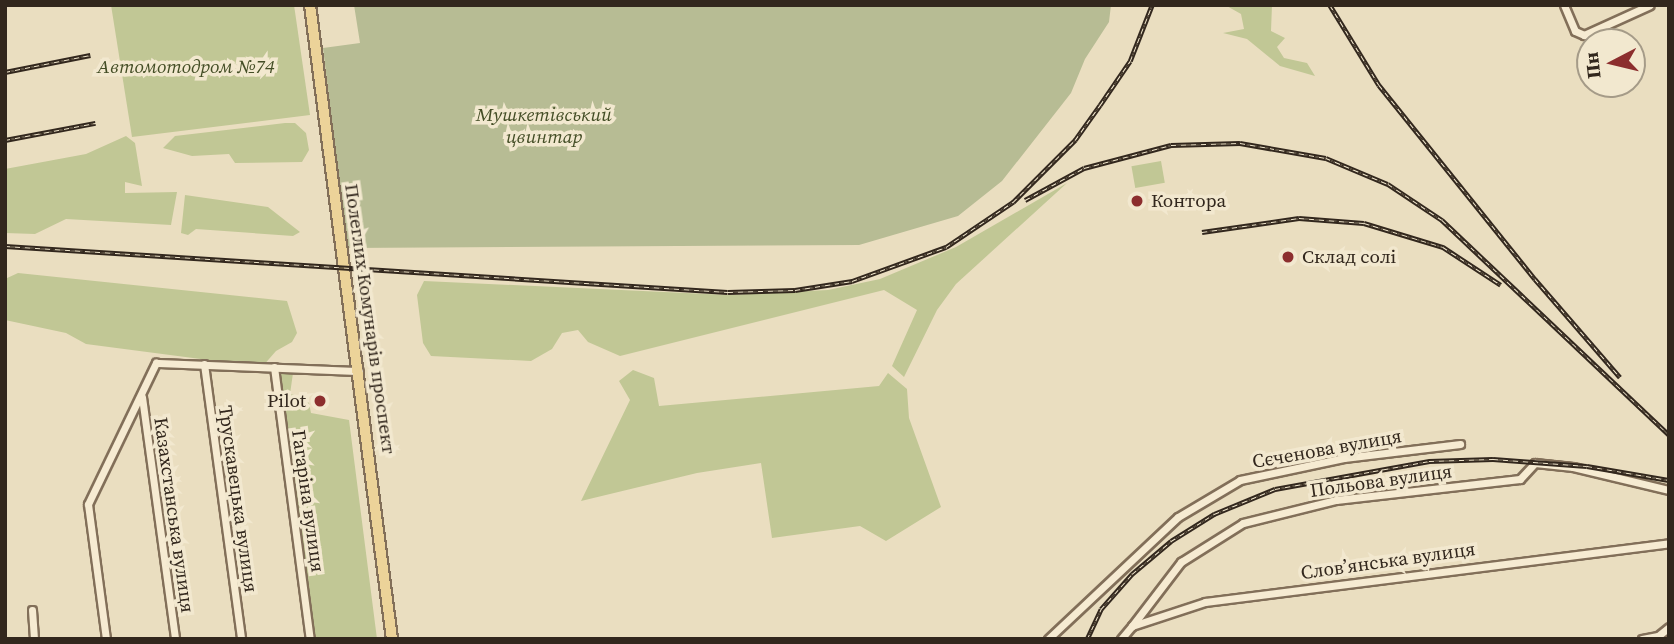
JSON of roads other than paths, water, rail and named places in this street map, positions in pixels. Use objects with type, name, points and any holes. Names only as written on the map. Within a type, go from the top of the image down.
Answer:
[{"type":"main road","name":"Полеглих Комунарів проспект","points":[[310,5],[393,639]]},
{"type":"street","points":[[1564,5],[1575,31],[1584,36],[1650,5]]},
{"type":"street","points":[[106,639],[88,504],[156,363],[360,371]]},
{"type":"street","name":"Трускавецька вулиця","points":[[204,364],[241,639]]},
{"type":"street","name":"Гагаріна вулиця","points":[[274,368],[310,639]]},
{"type":"street","name":"Казахстанська вулиця","points":[[142,395],[175,639]]},
{"type":"street","name":"Сєченова вулиця","points":[[1048,639],[1178,517],[1240,480],[1344,458],[1460,444]]},
{"type":"street","name":"Польова вулиця","points":[[1132,626],[1181,562],[1243,523],[1336,500],[1520,479],[1535,463],[1573,467],[1669,489]]},
{"type":"street","name":"Слов’янська вулиця","points":[[1132,626],[1205,602],[1669,543]]},
{"type":"street","points":[[32,610],[34,639]]},
{"type":"street","points":[[1121,639],[1132,626]]},
{"type":"street","points":[[1642,639],[1658,636],[1669,628]]},
{"type":"railway","points":[[5,246],[728,292],[795,290],[852,281],[946,247],[1013,202],[1075,140],[1100,105],[1130,61],[1152,5]]},
{"type":"railway","points":[[1330,5],[1379,85],[1535,279],[1620,377]]},
{"type":"railway","points":[[5,72],[90,55]]},
{"type":"railway","points":[[5,140],[95,123]]},
{"type":"railway","points":[[1025,200],[1084,168],[1171,145],[1240,143],[1326,158],[1388,184],[1442,220],[1669,435]]},
{"type":"railway","points":[[1202,232],[1299,218],[1364,223],[1443,247],[1501,285]]},
{"type":"railway","points":[[1087,639],[1101,609],[1132,574],[1171,541],[1214,514],[1275,489],[1429,461],[1493,459],[1587,466],[1669,480]]},
{"type":"place","name":"Контора","points":[[1137,201]]},
{"type":"place","name":"Склад солі","points":[[1288,257]]},
{"type":"place","name":"Pilot","points":[[320,401]]},
{"type":"park label","name":"Автомотодром №74","points":[[186,67]]},
{"type":"park label","name":"Мушкетівський цвинтар","points":[[544,126]]}]
